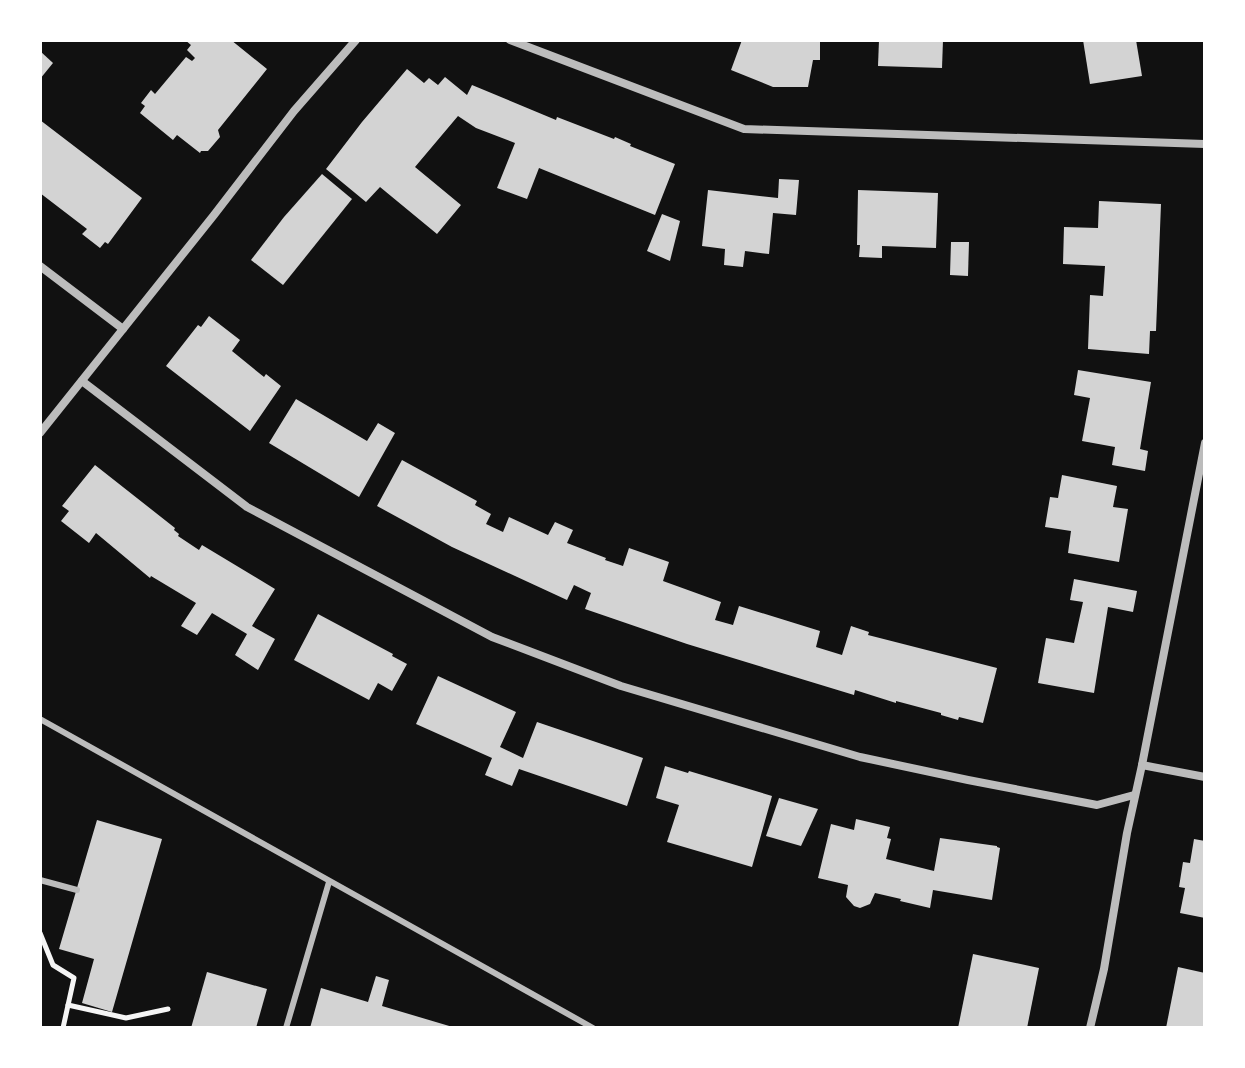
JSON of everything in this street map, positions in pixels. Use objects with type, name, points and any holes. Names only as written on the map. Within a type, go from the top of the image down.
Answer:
[{"type":"street","points":[[40,433],[294,111],[356,40]]},
{"type":"street","points":[[510,40],[744,129],[1205,144]]},
{"type":"street","points":[[40,266],[123,329]]},
{"type":"street","points":[[82,381],[247,507],[492,637],[621,686],[860,757],[1097,805],[1134,795]]},
{"type":"street","points":[[1090,1028],[1205,443]]},
{"type":"street","points":[[1142,765],[1205,777]]},
{"type":"lane","points":[[40,719],[593,1028]]},
{"type":"lane","points":[[40,880],[77,890]]},
{"type":"lane","points":[[286,1028],[329,882]]},
{"type":"path","points":[[40,933],[53,965],[74,978],[63,1028]]},
{"type":"path","points":[[68,1005],[126,1018],[168,1009]]},
{"type":"building","points":[[185,40],[231,40],[267,69],[218,130],[220,137],[208,151],[200,153],[177,135],[173,140],[140,113],[145,106],[141,103],[151,90],[155,94],[186,57],[192,61],[195,58],[187,50],[191,45]]},
{"type":"building","points":[[742,40],[820,40],[820,60],[813,60],[808,87],[773,87],[731,70]]},
{"type":"building","points":[[879,40],[943,40],[942,68],[878,66]]},
{"type":"building","points":[[1083,40],[1136,40],[1142,76],[1090,84]]},
{"type":"building","points":[[40,51],[53,63],[40,79]]},
{"type":"building","points":[[407,69],[424,83],[429,78],[438,85],[445,77],[467,95],[472,85],[556,120],[557,117],[615,137],[675,164],[655,215],[539,168],[527,199],[497,188],[515,143],[476,128],[458,116],[415,167],[461,205],[437,234],[380,187],[366,202],[326,169]]},
{"type":"building","points":[[40,120],[142,198],[108,244],[105,242],[100,248],[82,234],[87,229],[40,193]]},
{"type":"building","points":[[322,174],[352,199],[283,285],[251,260]]},
{"type":"building","points":[[779,179],[799,180],[796,215],[773,213],[769,254],[745,251],[743,267],[724,265],[725,249],[702,246],[708,190],[778,198]]},
{"type":"building","points":[[858,190],[938,193],[936,248],[882,246],[882,258],[859,257]]},
{"type":"building","points":[[1099,201],[1161,204],[1156,331],[1150,331],[1149,354],[1088,349],[1090,295],[1103,296],[1105,266],[1063,264],[1064,227],[1098,228]]},
{"type":"building","points":[[662,214],[680,221],[670,261],[647,251]]},
{"type":"building","points":[[951,242],[969,242],[968,276],[950,275]]},
{"type":"building","points":[[209,316],[240,340],[232,351],[264,377],[266,374],[281,386],[250,431],[166,366],[198,325],[201,327]]},
{"type":"building","points":[[1078,370],[1151,382],[1140,449],[1148,451],[1145,471],[1112,465],[1115,447],[1082,441],[1090,398],[1074,395]]},
{"type":"building","points":[[296,399],[367,441],[378,423],[395,433],[359,497],[269,443]]},
{"type":"building","points":[[402,460],[477,501],[475,505],[491,514],[486,524],[503,532],[509,517],[548,535],[555,522],[573,530],[567,543],[605,560],[623,566],[629,548],[669,562],[663,581],[721,602],[715,620],[733,625],[739,606],[820,631],[816,647],[842,655],[851,626],[869,632],[868,635],[997,668],[983,723],[959,717],[958,720],[855,690],[854,695],[585,609],[591,593],[574,585],[567,600],[452,547],[377,506]]},
{"type":"building","points":[[95,465],[175,528],[178,536],[199,550],[202,545],[275,589],[252,626],[275,639],[258,670],[235,655],[247,634],[212,613],[197,635],[181,626],[196,603],[150,578],[96,533],[89,543],[61,521],[69,511],[62,506]]},
{"type":"building","points":[[1062,475],[1117,486],[1113,507],[1128,509],[1119,562],[1068,553],[1071,531],[1045,527],[1050,497],[1058,498]]},
{"type":"building","points":[[1074,579],[1137,591],[1133,612],[1108,607],[1094,693],[1038,683],[1046,638],[1074,643],[1083,602],[1070,600]]},
{"type":"building","points":[[318,614],[407,664],[392,691],[378,683],[369,700],[294,660]]},
{"type":"building","points":[[438,676],[516,712],[500,747],[523,758],[537,722],[643,758],[627,806],[519,769],[512,786],[485,775],[492,758],[416,724]]},
{"type":"building","points":[[665,766],[772,796],[752,867],[667,842],[679,805],[656,798]]},
{"type":"building","points":[[779,798],[818,809],[801,846],[766,836]]},
{"type":"building","points":[[856,819],[890,827],[887,838],[891,839],[886,859],[934,871],[940,838],[997,846],[1000,848],[992,900],[933,890],[930,908],[875,893],[870,904],[860,908],[854,906],[846,897],[848,885],[818,878],[831,824],[854,830]]},
{"type":"building","points":[[97,820],[162,839],[112,1012],[82,1003],[94,959],[59,949]]},
{"type":"building","points":[[1194,839],[1205,841],[1205,918],[1180,913],[1185,888],[1179,887],[1183,862],[1190,863]]},
{"type":"building","points":[[973,954],[1039,968],[1027,1028],[958,1028]]},
{"type":"building","points":[[1178,967],[1205,973],[1205,1028],[1166,1028]]},
{"type":"building","points":[[207,972],[267,989],[256,1028],[191,1028]]},
{"type":"building","points":[[376,976],[389,980],[382,1006],[456,1028],[310,1028],[321,988],[368,1002]]}]
